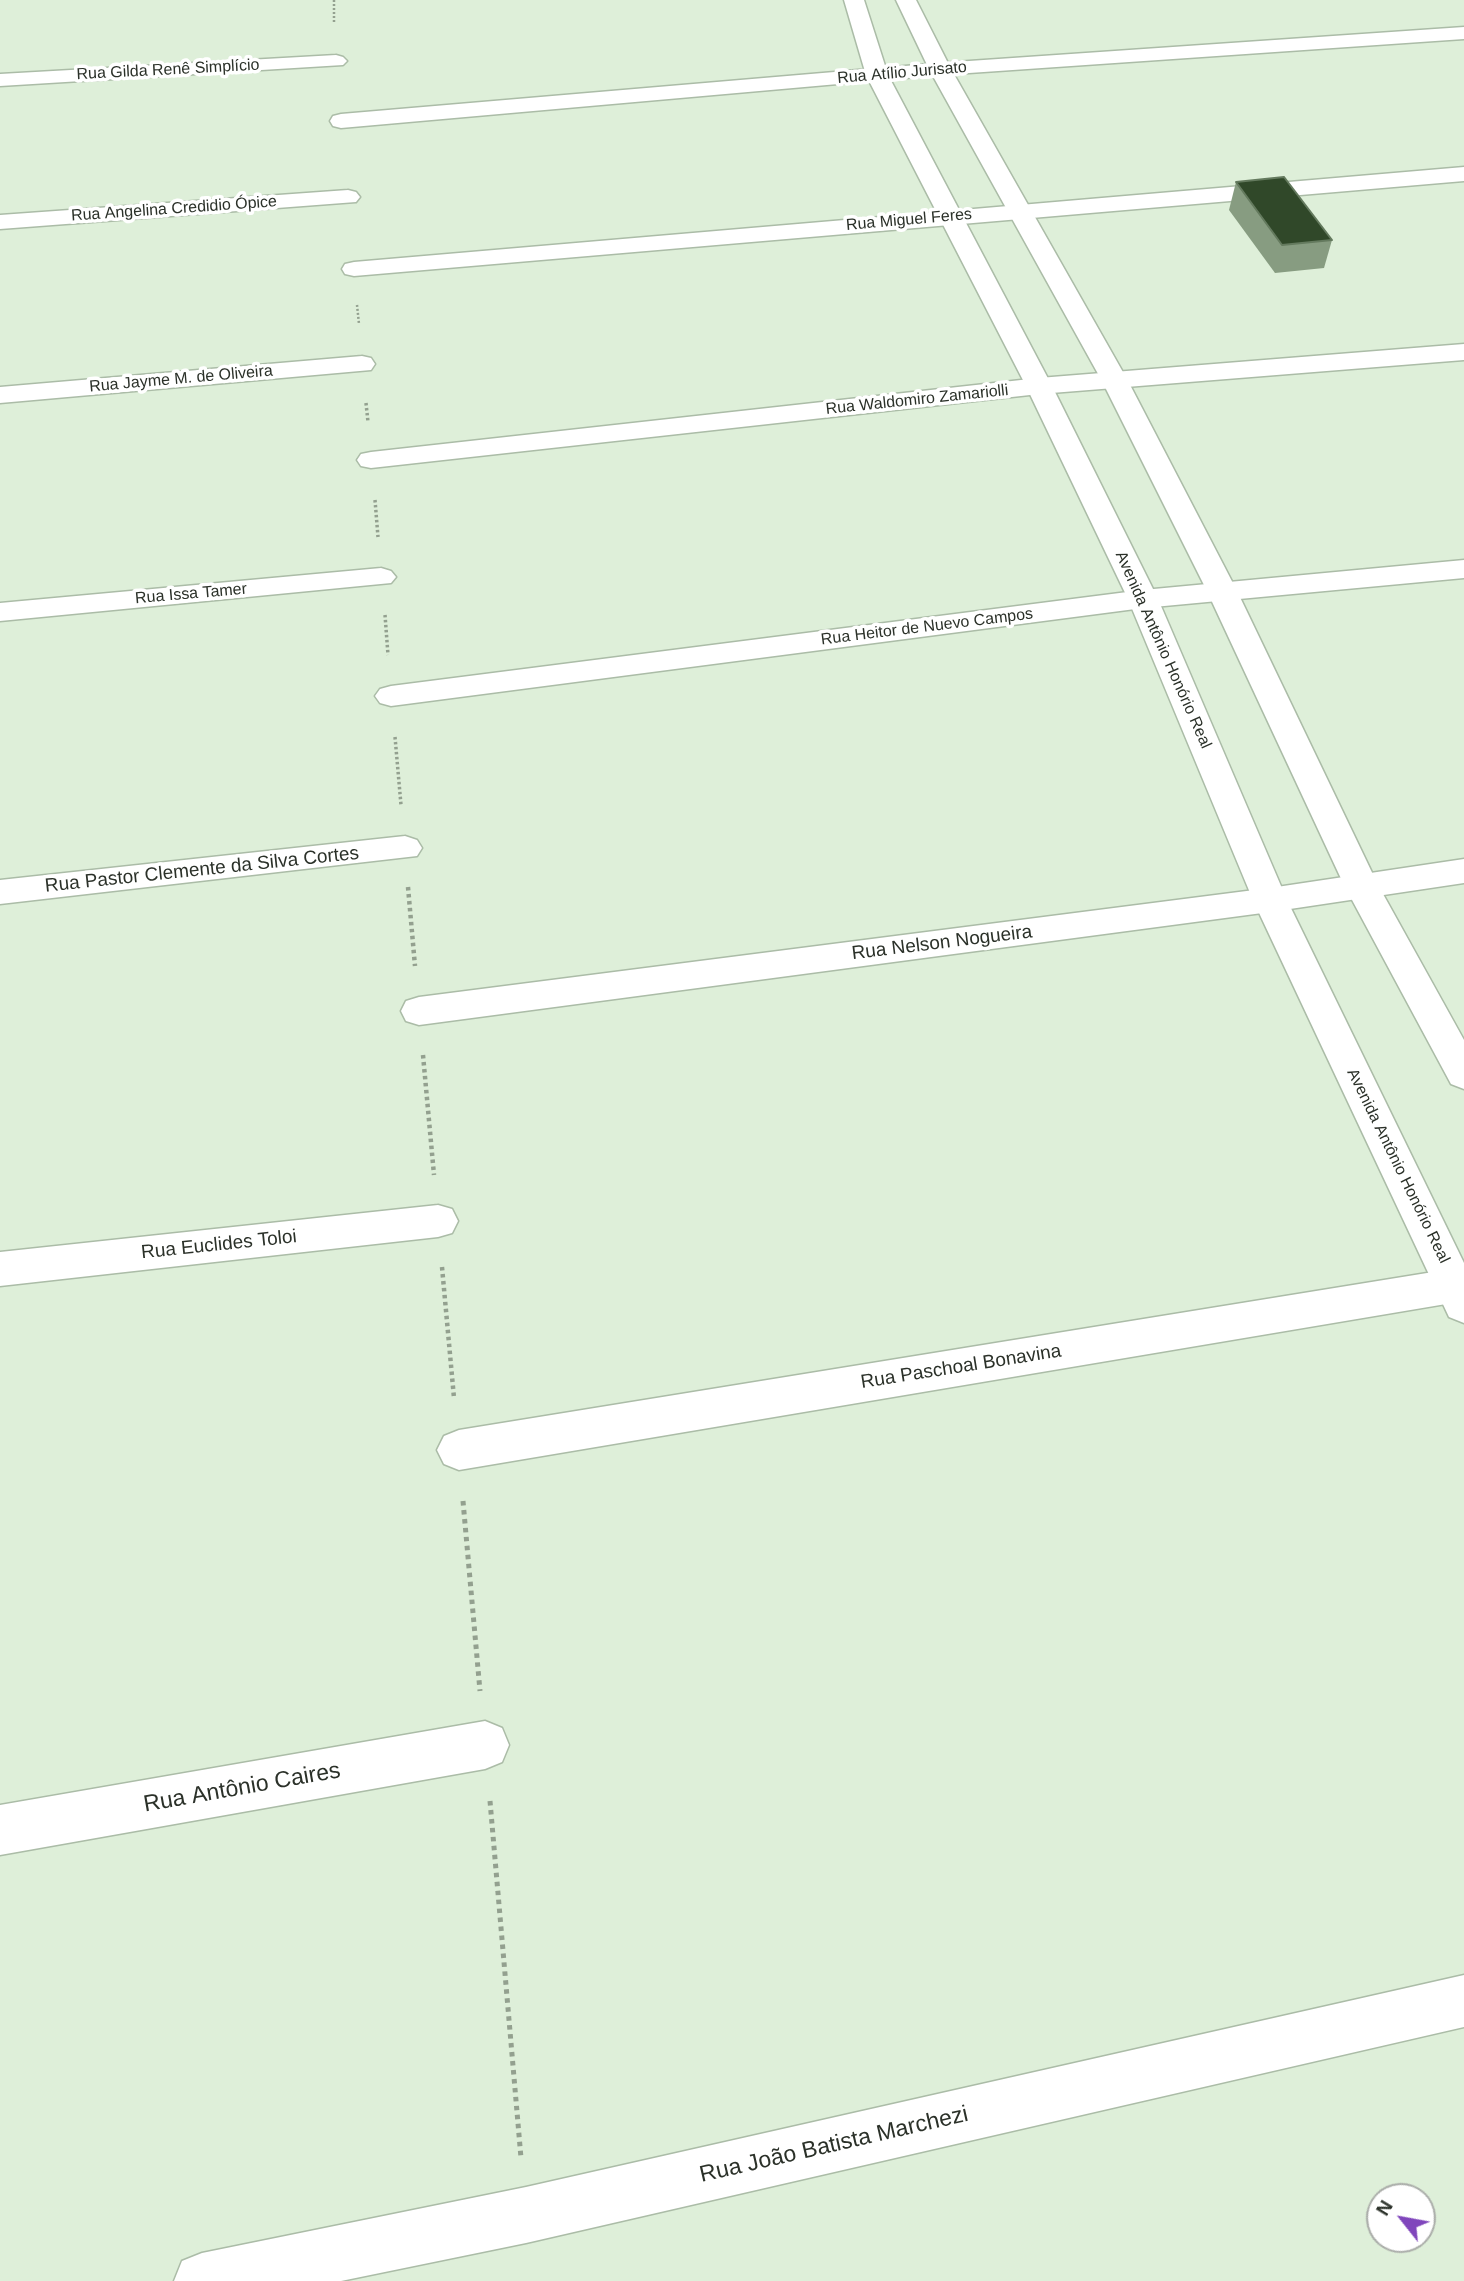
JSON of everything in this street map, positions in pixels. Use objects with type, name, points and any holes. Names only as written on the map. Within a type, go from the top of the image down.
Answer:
[{"type":"street","name":"Avenida Antônio Honório Real","points":[[854,0],[877,75],[1039,386],[1143,599],[1270,900],[1461,1292]]},
{"type":"street","points":[[906,0],[940,69],[1115,381],[1222,591],[1361,885],[1464,1074]]},
{"type":"street","name":"Rua Atílio Jurisato","points":[[341,121],[940,69],[1464,33]]},
{"type":"street","name":"Rua Gilda Renê Simplício","points":[[0,80],[335,61]]},
{"type":"street","name":"Rua Miguel Feres","points":[[354,269],[1464,174]]},
{"type":"street","name":"Rua Angelina Credidio Ópice","points":[[0,222],[348,197]]},
{"type":"street","name":"Rua Waldomiro Zamariolli","points":[[371,460],[1039,386],[1464,352]]},
{"type":"street","name":"Rua Jayme M. de Oliveira","points":[[0,395],[362,364]]},
{"type":"street","name":"Rua Heitor de Nuevo Campos","points":[[391,696],[1143,599],[1464,569]]},
{"type":"street","name":"Rua Issa Tamer","points":[[0,612],[381,577]]},
{"type":"street","name":"Rua Pastor Clemente da Silva Cortes","points":[[0,892],[405,848]]},
{"type":"street","name":"Rua Nelson Nogueira","points":[[419,1011],[1270,900],[1464,871]]},
{"type":"street","name":"Rua Euclides Toloi","points":[[0,1269],[438,1221]]},
{"type":"street","name":"Rua Paschoal Bonavina","points":[[459,1450],[1461,1292]]},
{"type":"street","name":"Rua Antônio Caires","points":[[0,1830],[485,1745]]},
{"type":"street","name":"Rua João Batista Marchezi","points":[[202,2281],[526,2215],[1464,2001]]},
{"type":"path","points":[[334,0],[335,61]]},
{"type":"path","points":[[354,269],[526,2215]]},
{"type":"building","points":[[1284,177],[1332,240],[1282,245],[1236,182]]}]
